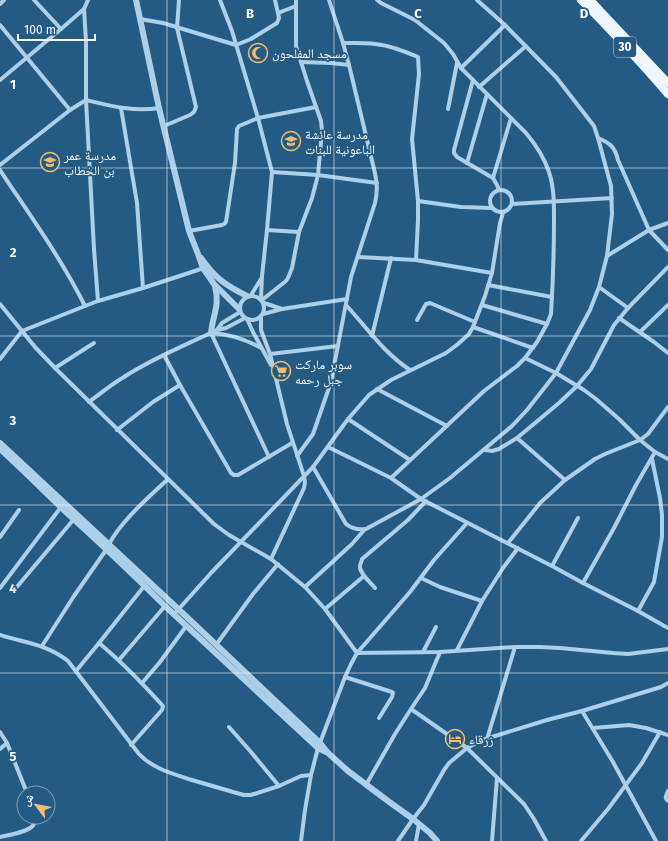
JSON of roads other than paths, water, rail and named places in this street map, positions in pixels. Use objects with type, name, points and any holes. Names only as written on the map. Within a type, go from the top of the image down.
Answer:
[{"type":"main road","name":"30","points":[[581,0],[668,94]]},
{"type":"main road","name":"30","points":[[590,0],[668,83]]},
{"type":"street","points":[[0,4],[4,0]]},
{"type":"street","points":[[34,0],[61,29]]},
{"type":"street","points":[[0,80],[84,9],[88,0]]},
{"type":"street","points":[[136,0],[159,108],[189,231],[198,254],[214,284],[216,291],[217,307],[214,331],[269,457]]},
{"type":"street","points":[[164,126],[194,112],[196,107],[177,28],[179,0]]},
{"type":"street","points":[[220,0],[232,31],[258,118],[272,172],[268,230],[262,276],[262,301],[264,310],[262,315],[261,330],[270,354],[292,442],[305,482],[304,488],[271,559]]},
{"type":"street","points":[[140,19],[163,24],[236,46],[251,39],[277,23],[279,18],[275,0]]},
{"type":"street","points":[[262,301],[282,285],[288,278],[294,260],[299,232],[312,198],[318,175],[322,131],[321,121],[298,53],[296,39],[296,0]]},
{"type":"street","points":[[297,456],[311,438],[331,382],[351,278],[377,193],[377,183],[349,65],[329,0]]},
{"type":"street","points":[[377,0],[415,20],[448,47],[461,68],[534,142],[541,152],[549,173],[554,201],[551,314],[533,348],[517,366],[484,391],[391,478]]},
{"type":"street","points":[[305,587],[352,544],[366,529],[421,499],[485,450],[512,426],[527,410],[556,373],[590,310],[599,287],[607,256],[612,214],[612,198],[611,186],[594,126],[556,76],[505,25],[477,0]]},
{"type":"street","points":[[278,13],[296,6]]},
{"type":"street","points":[[84,9],[86,41],[86,100],[98,301]]},
{"type":"street","points":[[0,25],[70,110]]},
{"type":"street","points":[[461,68],[505,25]]},
{"type":"street","points":[[343,43],[371,43],[392,47],[418,57],[419,74],[412,139],[418,201],[416,260]]},
{"type":"street","points":[[479,87],[526,46]]},
{"type":"street","points":[[301,62],[349,65]]},
{"type":"street","points":[[448,109],[457,63]]},
{"type":"street","points":[[472,80],[454,154],[493,178],[499,190]]},
{"type":"street","points":[[467,163],[487,94]]},
{"type":"street","points":[[0,165],[70,110],[86,100],[121,108],[144,110],[159,108]]},
{"type":"street","points":[[189,231],[226,223],[235,162],[238,127],[240,125],[258,118],[316,107]]},
{"type":"street","points":[[121,108],[137,203],[143,288]]},
{"type":"street","points":[[493,178],[510,118]]},
{"type":"street","points":[[598,138],[607,142],[614,148],[649,230],[668,250]]},
{"type":"street","points":[[0,170],[59,259],[85,306]]},
{"type":"street","points":[[272,172],[318,175],[377,183]]},
{"type":"street","points":[[499,190],[504,191],[509,194],[512,199],[512,204],[509,210],[503,213],[497,212],[492,208],[490,197],[499,190]]},
{"type":"street","points":[[512,204],[612,198]]},
{"type":"street","points":[[418,201],[461,207],[492,208]]},
{"type":"street","points":[[177,612],[240,543],[313,467],[348,419],[369,395],[384,384],[446,353],[469,334],[482,305],[492,272],[503,213]]},
{"type":"street","points":[[607,256],[649,230],[668,223]]},
{"type":"street","points":[[268,230],[299,232]]},
{"type":"street","points":[[358,257],[416,260],[492,272]]},
{"type":"street","points":[[372,336],[391,258]]},
{"type":"street","points":[[485,450],[492,451],[499,449],[517,438],[577,386],[591,369],[619,318],[668,266]]},
{"type":"street","points":[[0,359],[22,331],[98,301],[205,268]]},
{"type":"street","points":[[205,268],[233,289],[249,296]]},
{"type":"street","points":[[249,296],[262,276]]},
{"type":"street","points":[[214,284],[240,310],[273,368]]},
{"type":"street","points":[[488,285],[552,297]]},
{"type":"street","points":[[599,287],[628,308]]},
{"type":"street","points":[[214,331],[240,310],[241,301],[249,296],[255,295],[262,301],[282,310]]},
{"type":"street","points":[[89,402],[125,376],[214,331],[223,329],[246,319],[254,320],[262,315],[282,310],[347,299]]},
{"type":"street","points":[[0,304],[35,348],[214,524],[240,543],[271,559],[305,587],[325,609],[357,652]]},
{"type":"street","points":[[418,320],[426,304],[430,304],[475,322]]},
{"type":"street","points":[[346,305],[383,348],[410,370]]},
{"type":"street","points":[[482,305],[547,324]]},
{"type":"street","points":[[640,332],[668,305]]},
{"type":"street","points":[[664,309],[668,313]]},
{"type":"street","points":[[619,318],[668,353]]},
{"type":"street","points":[[473,327],[533,348]]},
{"type":"street","points":[[214,331],[237,337],[261,348]]},
{"type":"street","points":[[55,368],[94,343]]},
{"type":"street","points":[[270,354],[338,346]]},
{"type":"street","points":[[164,355],[231,473],[238,475],[292,442]]},
{"type":"street","points":[[525,358],[556,373],[596,399],[640,440],[655,452],[668,459]]},
{"type":"street","points":[[117,430],[153,402],[180,385]]},
{"type":"street","points":[[377,389],[447,426]]},
{"type":"street","points":[[508,543],[540,503],[565,480],[595,459],[640,440],[648,434],[668,407]]},
{"type":"street","points":[[348,419],[410,460]]},
{"type":"street","points":[[517,438],[565,480]]},
{"type":"street","points":[[0,444],[177,612],[216,645],[319,745]]},
{"type":"street","points":[[328,447],[391,478],[421,499],[518,548],[668,628]]},
{"type":"street","points":[[0,449],[63,505],[74,519],[108,547],[165,606],[177,612],[187,625],[319,745],[366,785],[413,818],[437,841]]},
{"type":"street","points":[[583,583],[655,452]]},
{"type":"street","points":[[638,611],[654,582],[662,537],[660,498],[652,459]]},
{"type":"street","points":[[313,467],[346,524],[355,529],[366,529]]},
{"type":"street","points":[[42,646],[108,547],[115,534],[168,479]]},
{"type":"street","points":[[375,588],[360,569],[362,559],[408,520],[426,501]]},
{"type":"street","points":[[0,588],[63,505]]},
{"type":"street","points":[[0,537],[19,510]]},
{"type":"street","points":[[552,566],[578,518]]},
{"type":"street","points":[[16,588],[74,519]]},
{"type":"street","points":[[301,841],[311,775],[319,745],[345,677],[357,652],[467,523]]},
{"type":"street","points":[[457,650],[482,601],[518,548]]},
{"type":"street","points":[[216,645],[253,594],[278,564]]},
{"type":"street","points":[[325,609],[364,576]]},
{"type":"street","points":[[420,578],[482,601]]},
{"type":"street","points":[[76,671],[145,585]]},
{"type":"street","points":[[119,660],[165,606]]},
{"type":"street","points":[[142,683],[160,662],[187,625]]},
{"type":"street","points":[[423,652],[436,627]]},
{"type":"street","points":[[0,635],[42,646],[68,661],[131,745],[145,760],[160,769],[244,795],[251,795],[279,786],[301,776],[311,775]]},
{"type":"street","points":[[100,643],[142,683],[163,708],[131,745]]},
{"type":"street","points":[[357,652],[440,652],[515,647],[560,648],[628,654],[668,649]]},
{"type":"street","points":[[487,739],[515,647]]},
{"type":"street","points":[[366,785],[395,734],[425,688],[440,652]]},
{"type":"street","points":[[345,677],[393,693],[379,718]]},
{"type":"street","points":[[398,841],[413,818],[424,805],[449,763],[467,748],[487,739],[661,687],[668,683]]},
{"type":"street","points":[[411,709],[467,748],[498,778],[524,804],[546,841]]},
{"type":"street","points":[[582,711],[626,785],[656,841]]},
{"type":"street","points":[[593,728],[629,725],[668,735]]},
{"type":"street","points":[[229,727],[279,786]]},
{"type":"street","points":[[0,732],[24,785]]},
{"type":"street","points":[[582,841],[642,763],[660,732]]},
{"type":"street","points":[[0,749],[6,743]]},
{"type":"street","points":[[492,841],[498,778]]},
{"type":"street","points":[[668,791],[665,797],[668,801]]},
{"type":"street","points":[[416,841],[419,824]]},
{"type":"street","points":[[0,837],[25,831],[34,825]]},
{"type":"place","name":"مسجد المفلحون","points":[[258,53]]},
{"type":"place","name":"مدرسة عائشة الباعونية للبنات","points":[[291,141]]},
{"type":"place","name":"مدرسة عمر بن الخطاب","points":[[50,162]]},
{"type":"place","name":"سوبر ماركت جبل رحمه","points":[[281,371]]},
{"type":"place","name":"زرقاء","points":[[455,739]]}]
